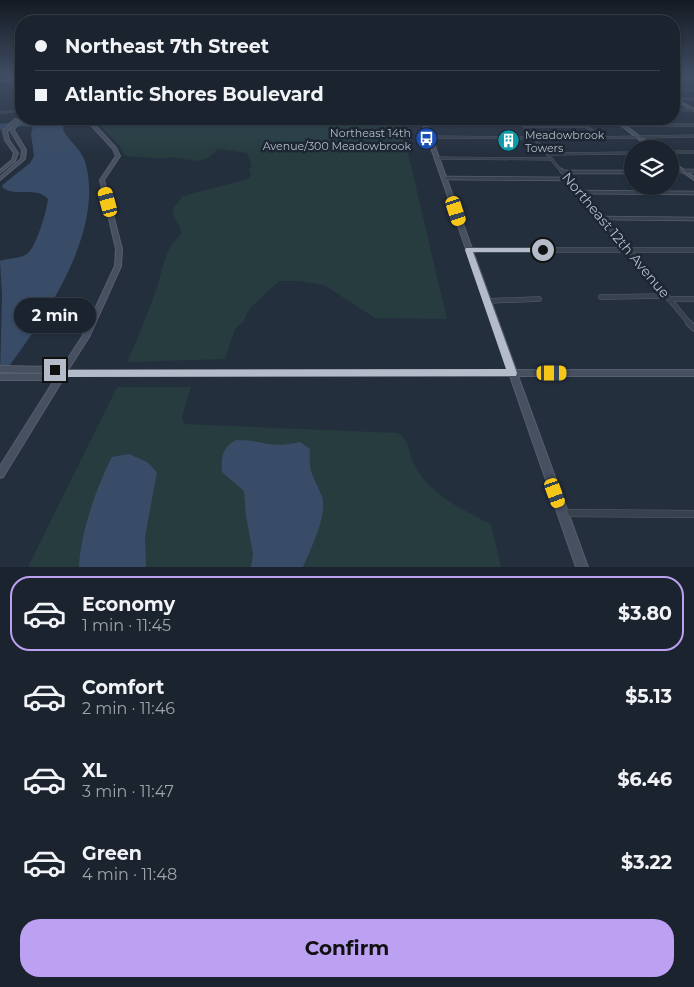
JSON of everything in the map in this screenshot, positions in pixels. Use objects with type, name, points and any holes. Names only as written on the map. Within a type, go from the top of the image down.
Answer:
[{"type":"street","points":[[681,102],[694,110]]},
{"type":"street","points":[[680,110],[694,110]]},
{"type":"street","points":[[0,113],[15,111]]},
{"type":"street","points":[[0,172],[14,160],[16,153],[6,138],[5,131],[15,121]]},
{"type":"street","points":[[0,179],[23,159],[24,150],[12,130],[17,125]]},
{"type":"street","points":[[0,474],[64,373],[97,314],[114,278],[119,258],[115,231],[102,180],[118,156],[115,149],[92,125]]},
{"type":"street","points":[[426,125],[468,250],[582,567]]},
{"type":"street","points":[[623,125],[694,125]]},
{"type":"street","points":[[623,125],[643,140]]},
{"type":"street","points":[[524,126],[585,126],[604,138]]},
{"type":"street","name":"Northeast 12th Avenue","points":[[524,126],[694,328]]},
{"type":"street","points":[[430,137],[604,138],[694,136]]},
{"type":"street","points":[[679,152],[694,152]]},
{"type":"street","points":[[548,154],[624,153]]},
{"type":"street","points":[[437,158],[552,159]]},
{"type":"street","points":[[679,168],[694,179]]},
{"type":"street","points":[[679,171],[694,171]]},
{"type":"street","points":[[563,172],[624,172]]},
{"type":"street","points":[[444,178],[568,179]]},
{"type":"street","points":[[580,192],[694,193]]},
{"type":"street","points":[[602,218],[694,219]]},
{"type":"street","points":[[468,250],[694,250]]},
{"type":"street","points":[[601,297],[694,299]]},
{"type":"street","points":[[487,301],[539,299]]},
{"type":"street","points":[[0,369],[55,370],[64,373]]},
{"type":"street","points":[[0,377],[51,377],[64,373],[694,374]]},
{"type":"street","points":[[562,513],[694,514]]},
{"type":"green space","points":[[100,125],[401,125],[447,319],[375,318],[324,285],[299,281],[279,281],[250,308],[243,322],[235,329],[225,359],[127,362],[152,302],[167,254],[170,247],[181,234],[181,229],[172,213],[174,207],[183,196],[248,179],[251,175],[249,170],[252,166],[247,153],[218,149],[208,158],[199,161],[168,157],[166,159],[125,156],[120,146]]},
{"type":"green space","points":[[117,387],[191,387],[182,417],[184,424],[398,433],[407,443],[419,473],[436,492],[491,524],[501,567],[28,567]]},
{"type":"water","points":[[15,122],[15,125],[64,125],[63,130],[82,155],[86,165],[89,192],[86,221],[78,249],[65,278],[50,306],[0,378],[2,295],[0,261],[27,254],[34,244],[46,211],[48,199],[38,193],[14,192],[3,188],[2,186],[30,163],[34,156],[31,134],[33,127],[21,126],[0,130],[0,124]]},
{"type":"water","points":[[236,440],[282,445],[300,442],[310,449],[311,470],[322,497],[323,513],[314,542],[303,567],[251,567],[253,554],[246,516],[244,491],[222,472],[223,453]]},
{"type":"water","points":[[129,454],[147,462],[157,472],[145,537],[146,567],[79,567],[82,540],[95,496],[106,468],[112,457]]},
{"type":"place","name":"Northeast 14th Avenue/300 Meadowbrook","points":[[427,139]]},
{"type":"place","name":"Meadowbrook Towers","points":[[509,141]]},
{"type":"route","points":[[55,370],[64,373],[512,373],[468,250],[543,250]]}]
